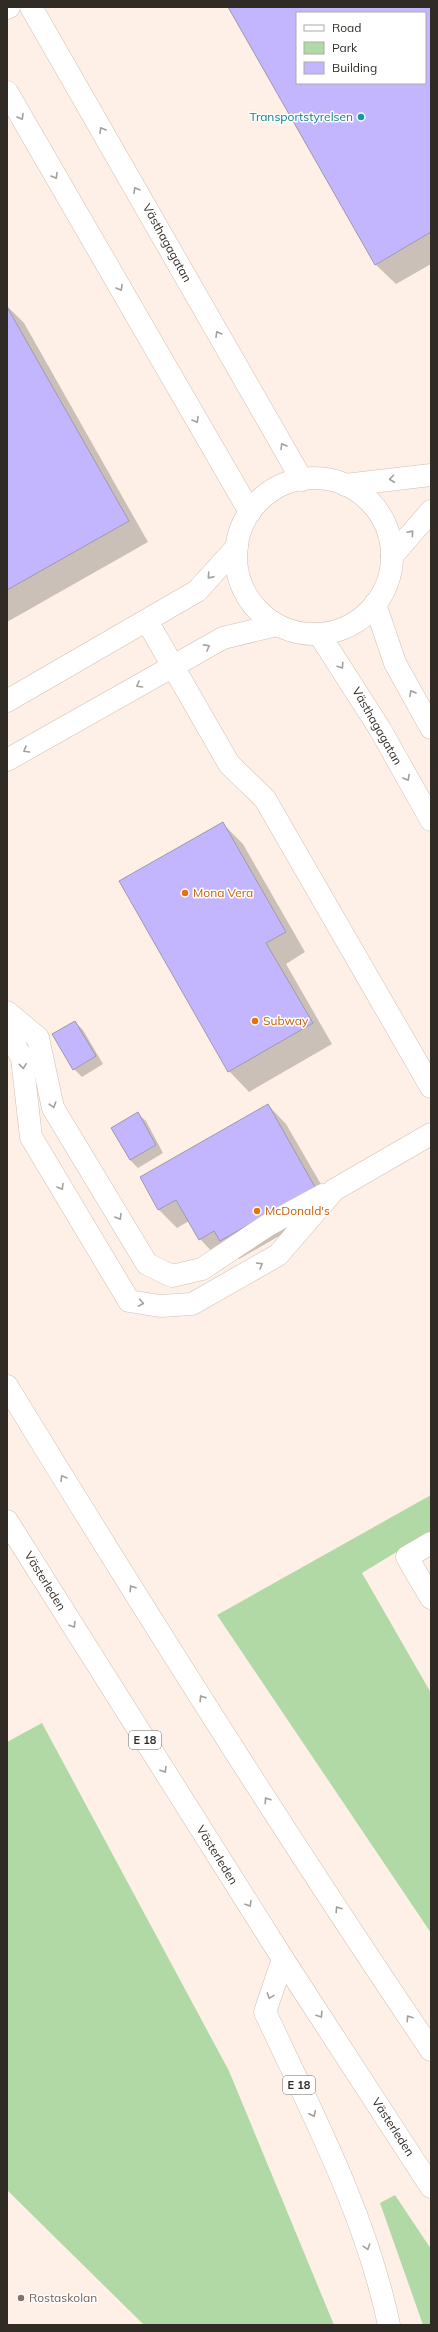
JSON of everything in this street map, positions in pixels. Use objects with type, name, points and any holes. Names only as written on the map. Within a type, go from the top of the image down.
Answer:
[{"type":"main road","name":"Västhagagatan","points":[[31,7],[302,480]]},
{"type":"main road","points":[[7,92],[250,512]]},
{"type":"main road","points":[[345,485],[431,475]]},
{"type":"main road","points":[[326,478],[345,485],[362,495],[386,524],[393,569],[385,588],[375,604],[359,620],[338,630],[310,635],[295,633],[277,626],[258,611],[246,595],[235,565],[237,547],[243,526],[250,512],[263,497],[274,490],[302,480],[326,478]]},
{"type":"main road","points":[[392,556],[431,511]]},
{"type":"main road","points":[[7,701],[197,591],[237,547]]},
{"type":"main road","points":[[375,604],[396,663],[431,728]]},
{"type":"main road","points":[[147,621],[229,764],[265,799],[431,1086]]},
{"type":"main road","points":[[7,760],[223,638],[277,626]]},
{"type":"main road","name":"Västhagagatan","points":[[319,634],[380,729],[431,820]]},
{"type":"main road","points":[[7,1012],[38,1038],[53,1108],[147,1264],[172,1276],[202,1269],[268,1225],[334,1190],[431,1134]]},
{"type":"main road","points":[[7,1031],[22,1058],[31,1137],[129,1301],[160,1306],[192,1304],[278,1255],[334,1190]]},
{"type":"main road","points":[[7,1386],[111,1556],[370,1960],[431,2050]]},
{"type":"main road","name":"Västerleden","points":[[7,1521],[283,1959],[431,2186]]},
{"type":"main road","points":[[431,1543],[407,1557],[431,1598]]},
{"type":"main road","name":"E 18","points":[[283,1959],[264,2012],[313,2115],[355,2210],[390,2325]]},
{"type":"green space","points":[[431,1495],[431,1531],[362,1573],[431,1693],[431,1933],[217,1615]]},
{"type":"green space","points":[[42,1723],[229,2071],[334,2325],[144,2325],[7,2190],[7,1742]]},
{"type":"green space","points":[[395,2195],[431,2249],[431,2325],[423,2325],[380,2203]]},
{"type":"building","name":"Transportstyrelsen","points":[[228,7],[431,7],[431,232],[375,265]]},
{"type":"building","points":[[7,307],[129,521],[7,590]]},
{"type":"building","points":[[223,822],[286,932],[266,943],[313,1023],[228,1072],[119,881]]},
{"type":"building","points":[[75,1021],[96,1056],[73,1070],[52,1034]]},
{"type":"building","points":[[268,1104],[315,1187],[220,1241],[214,1231],[199,1240],[176,1200],[158,1210],[140,1177]]},
{"type":"building","points":[[138,1112],[156,1145],[130,1160],[111,1128]]},
{"type":"place","name":"Transportstyrelsen","points":[[361,117]]},
{"type":"place","name":"Mona Vera","points":[[185,893]]},
{"type":"place","name":"Subway","points":[[255,1021]]},
{"type":"place","name":"McDonald's","points":[[257,1211]]},
{"type":"place","name":"Rostaskolan","points":[[21,2298]]}]
